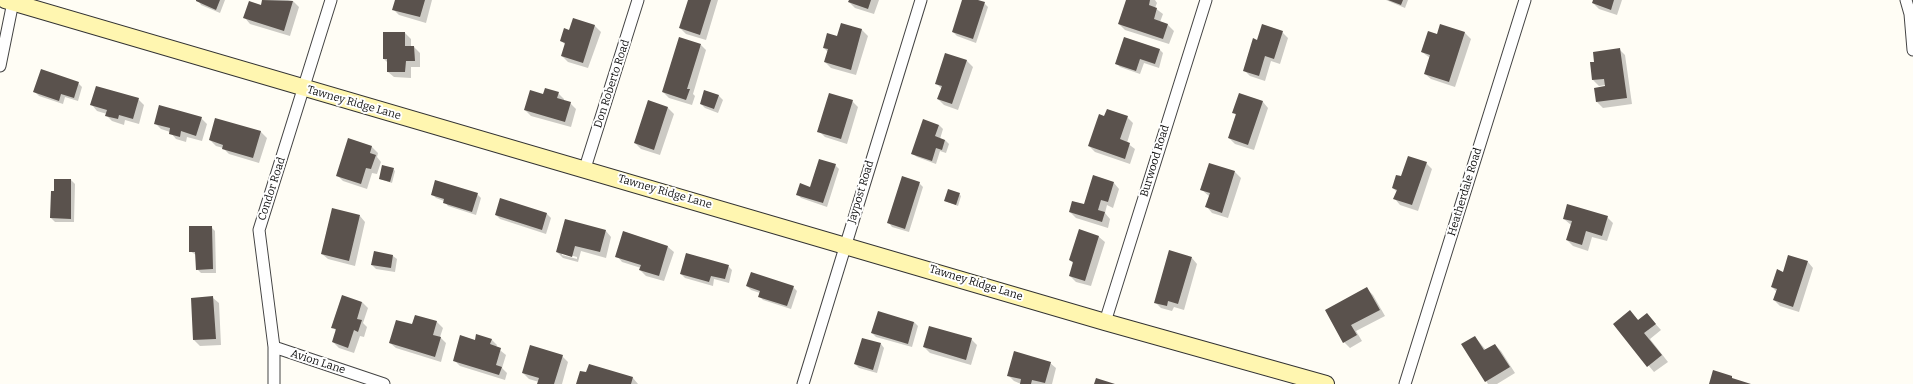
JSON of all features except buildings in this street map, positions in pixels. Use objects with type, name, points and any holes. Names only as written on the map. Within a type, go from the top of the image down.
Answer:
[{"type":"street","name":"Condor Road","points":[[274,384],[274,347],[259,230],[331,0]]},
{"type":"street","name":"Don Roberto Road","points":[[585,168],[638,0]]},
{"type":"street","name":"Jaypost Road","points":[[803,384],[921,0]]},
{"type":"street","name":"Burwood Road","points":[[1105,322],[1206,0]]},
{"type":"street","name":"Heatherdale Road","points":[[1405,384],[1526,0]]},
{"type":"street","points":[[1906,0],[1910,14],[1913,50]]},
{"type":"street","name":"Tawney Ridge Lane","points":[[9,1],[304,88],[845,244],[1105,322],[1326,384]]},
{"type":"street","points":[[0,66],[9,1]]},
{"type":"street","name":"Avion Lane","points":[[274,347],[384,384]]}]
